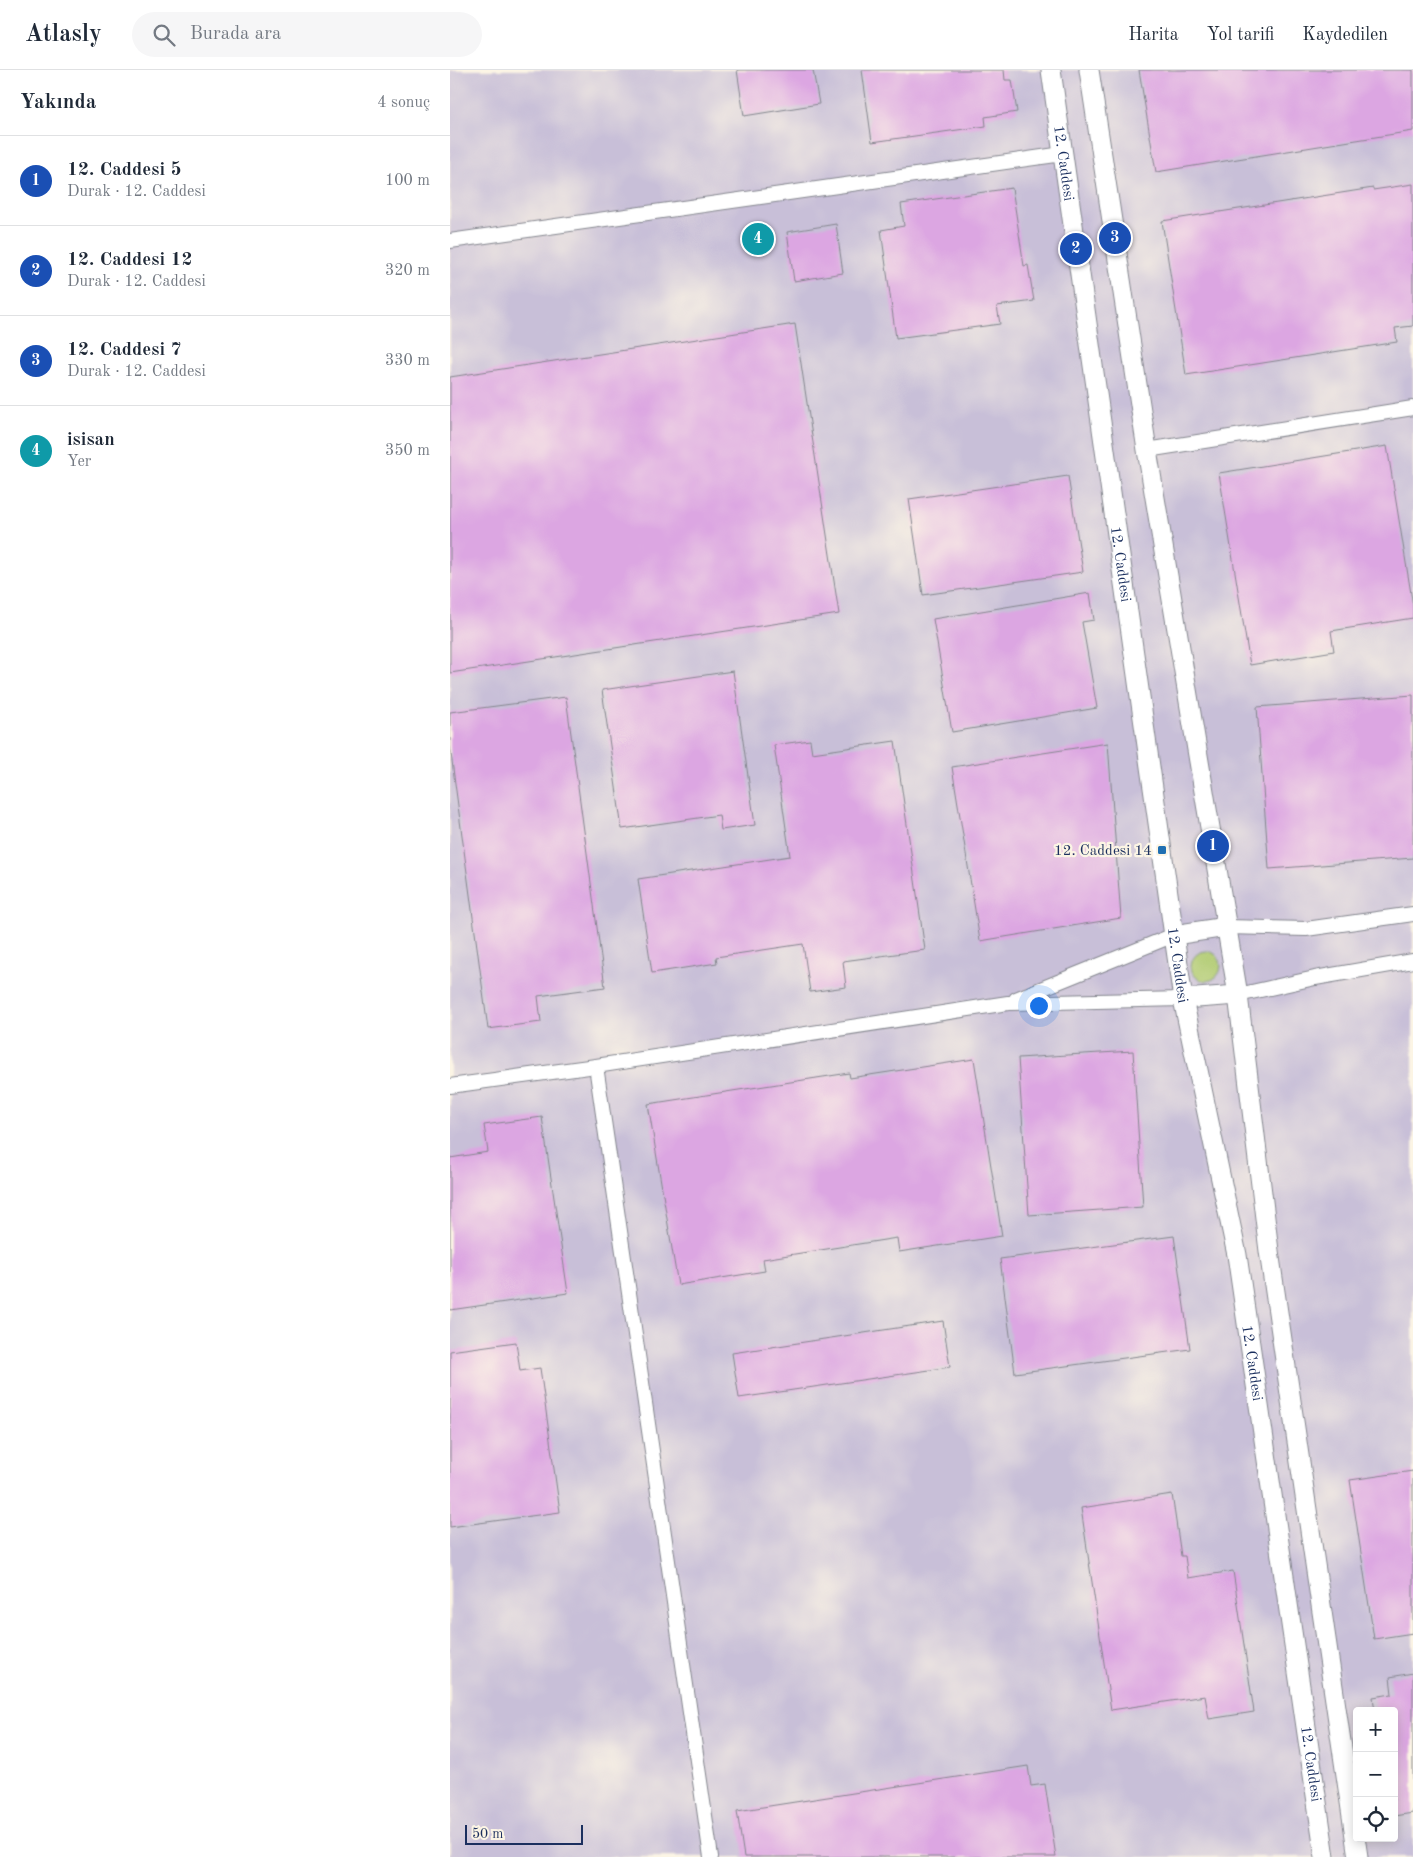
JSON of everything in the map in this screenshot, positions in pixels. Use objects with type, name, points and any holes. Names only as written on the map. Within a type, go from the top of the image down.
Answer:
[{"type":"street","name":"12. Caddesi","points":[[1051,70],[1183,999],[1237,1255],[1325,1857]]},
{"type":"street","points":[[1089,70],[1147,450],[1238,996],[1269,1251],[1358,1857]]},
{"type":"street","points":[[450,241],[1063,154]]},
{"type":"street","points":[[1147,450],[1413,408]]},
{"type":"street","points":[[1008,1002],[1174,934],[1226,927],[1306,929],[1413,914]]},
{"type":"street","points":[[450,1086],[596,1066],[1008,1002],[1183,999],[1238,996],[1314,978],[1413,961]]},
{"type":"street","points":[[596,1066],[711,1857]]},
{"type":"shaded area","points":[[450,70],[1413,70],[1413,1857],[450,1857]]},
{"type":"green space","points":[[1206,951],[1217,955],[1221,966],[1217,977],[1206,981],[1195,977],[1191,966],[1195,955]]},
{"type":"building","points":[[737,70],[813,70],[819,104],[744,116]]},
{"type":"building","points":[[862,70],[1004,70],[1005,80],[1012,80],[1017,112],[985,117],[986,126],[872,142]]},
{"type":"building","points":[[1139,70],[1413,70],[1413,131],[1156,172]]},
{"type":"building","points":[[1413,184],[1413,326],[1395,328],[1397,342],[1186,375],[1162,221],[1373,188],[1373,190]]},
{"type":"building","points":[[1012,188],[1024,266],[1028,265],[1034,301],[997,306],[1000,324],[896,338],[881,230],[904,226],[901,204]]},
{"type":"building","points":[[836,224],[843,273],[794,281],[787,232]]},
{"type":"building","points":[[795,324],[839,614],[450,673],[450,377]]},
{"type":"building","points":[[1387,446],[1413,606],[1413,618],[1331,631],[1334,651],[1250,665],[1219,473]]},
{"type":"building","points":[[1068,476],[1083,572],[923,595],[909,499]]},
{"type":"building","points":[[1090,593],[1094,620],[1082,622],[1097,708],[952,732],[933,619]]},
{"type":"building","points":[[733,671],[755,825],[721,830],[719,815],[622,829],[602,690]]},
{"type":"building","points":[[1413,695],[1413,858],[1269,869],[1257,707]]},
{"type":"building","points":[[566,697],[605,987],[538,996],[541,1022],[488,1029],[450,746],[450,712]]},
{"type":"building","points":[[810,740],[812,753],[895,741],[925,950],[843,961],[846,987],[810,992],[803,944],[716,957],[717,963],[652,973],[638,879],[790,856],[774,745]]},
{"type":"building","points":[[1108,743],[1121,918],[980,941],[952,767]]},
{"type":"building","points":[[1133,1051],[1143,1207],[1029,1215],[1018,1058]]},
{"type":"building","points":[[974,1059],[1002,1236],[899,1252],[897,1238],[763,1259],[765,1271],[678,1285],[648,1104],[849,1073],[850,1078]]},
{"type":"building","points":[[542,1117],[568,1293],[450,1310],[450,1158],[488,1152],[484,1125]]},
{"type":"building","points":[[1174,1236],[1190,1349],[1015,1373],[1000,1259]]},
{"type":"building","points":[[943,1321],[950,1367],[739,1398],[732,1353]]},
{"type":"building","points":[[516,1342],[520,1371],[540,1368],[560,1512],[450,1527],[450,1351]]},
{"type":"building","points":[[1413,1471],[1413,1633],[1374,1639],[1350,1480]]},
{"type":"building","points":[[1172,1494],[1181,1556],[1185,1556],[1188,1578],[1233,1571],[1254,1712],[1209,1719],[1205,1696],[1111,1710],[1081,1508]]},
{"type":"building","points":[[1413,1673],[1413,1813],[1398,1815],[1398,1707],[1374,1707],[1373,1697],[1392,1694],[1390,1677]]},
{"type":"building","points":[[1028,1766],[1031,1786],[1045,1784],[1056,1857],[744,1857],[737,1811]]},
{"type":"place","name":"12. Caddesi 7","points":[[1115,238]]},
{"type":"place","name":"isisan","points":[[758,239]]},
{"type":"place","name":"12. Caddesi 12","points":[[1076,249]]},
{"type":"place","name":"12. Caddesi 5","points":[[1213,846]]},
{"type":"place","name":"12. Caddesi 14","points":[[1162,850]]}]
